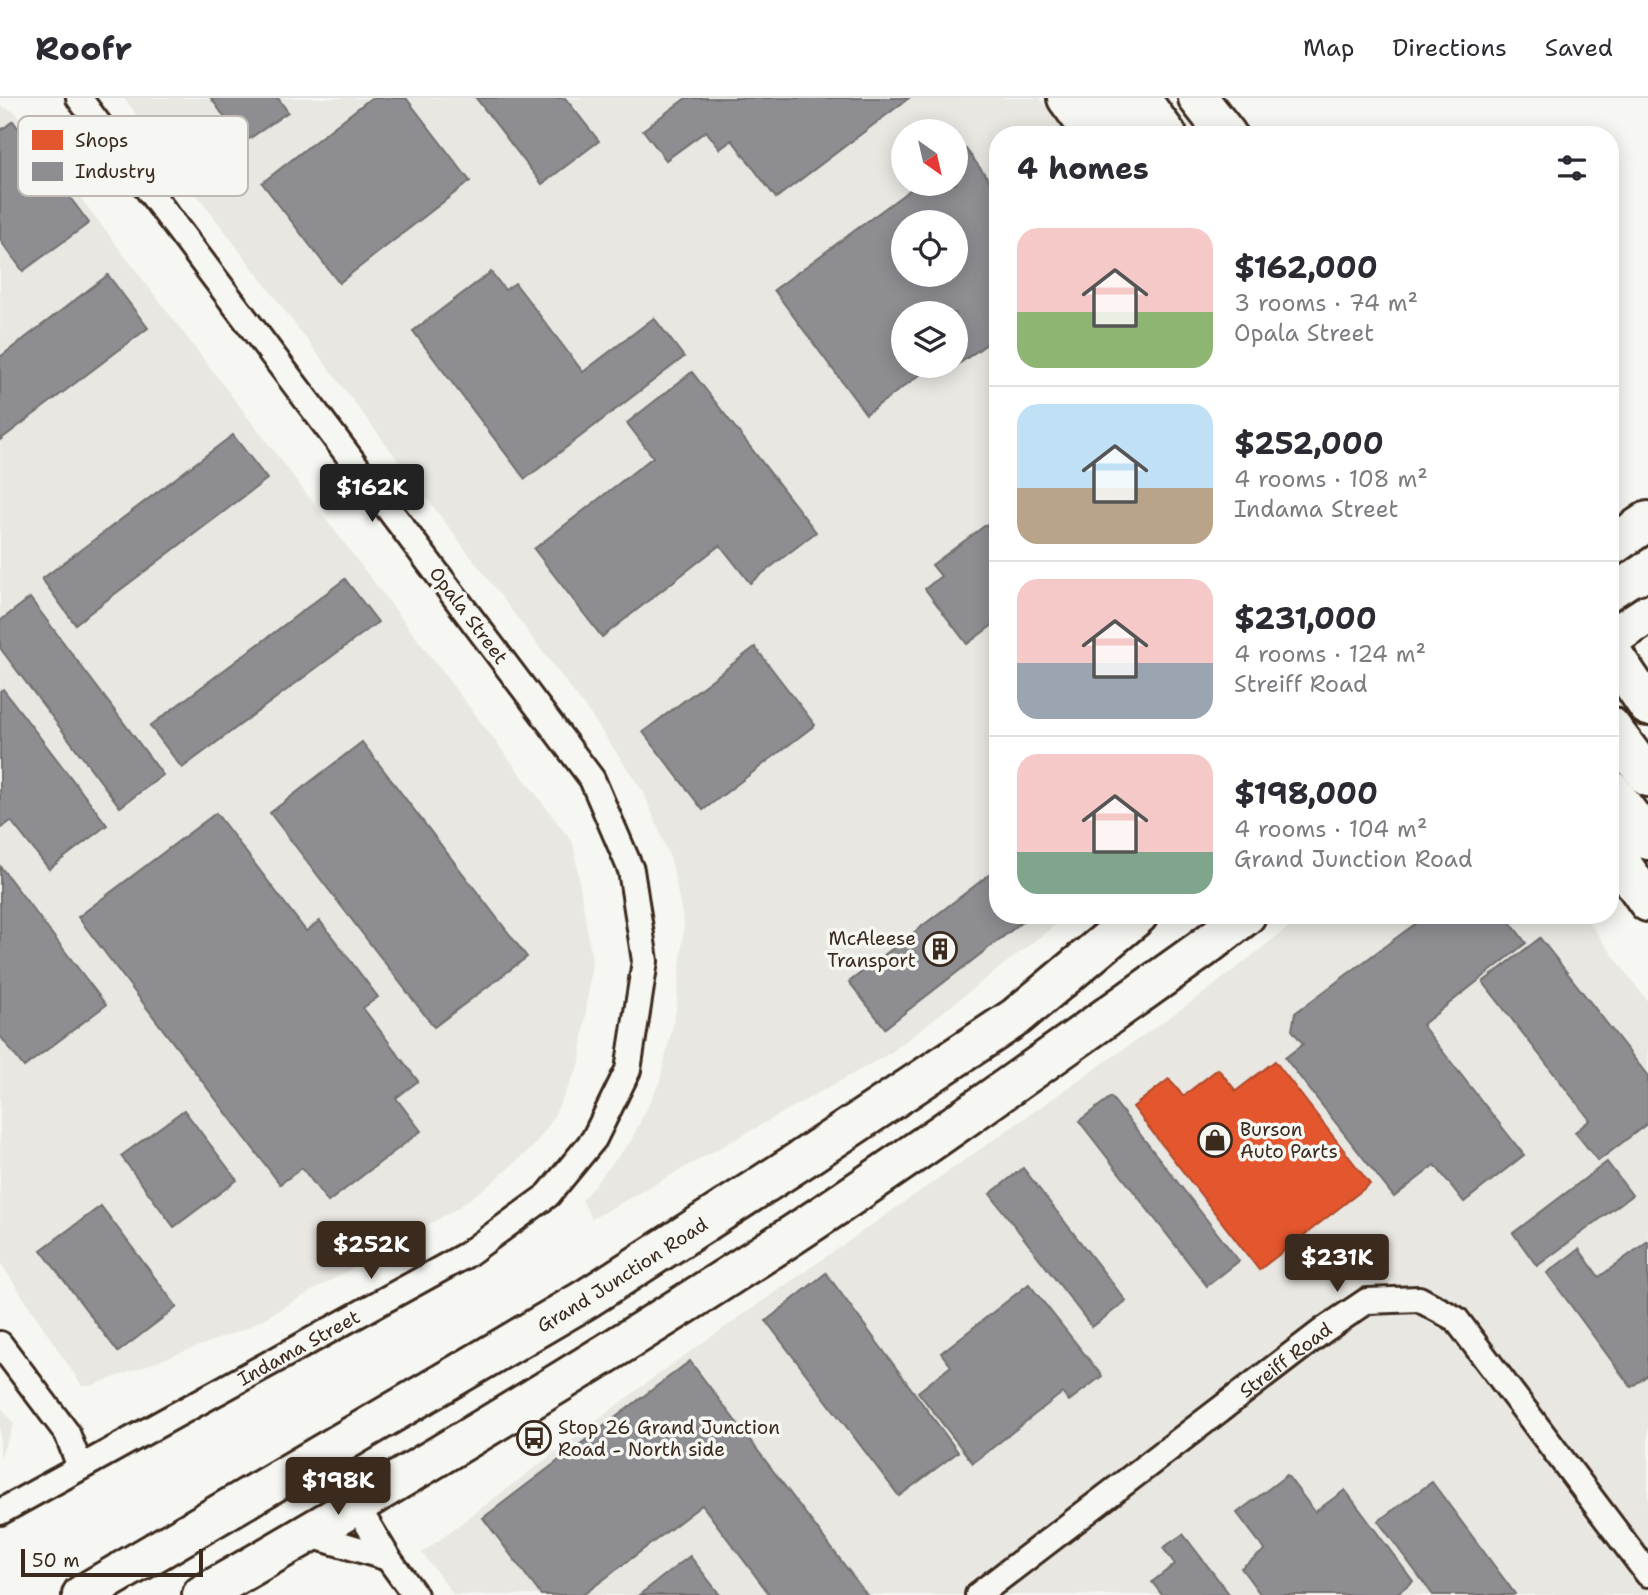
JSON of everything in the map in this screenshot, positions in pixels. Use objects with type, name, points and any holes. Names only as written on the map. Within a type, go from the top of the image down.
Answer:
[{"type":"highway","points":[[1067,98],[1087,126]]},
{"type":"highway","points":[[1102,98],[1123,126]]},
{"type":"highway","points":[[1140,98],[1160,126]]},
{"type":"highway","points":[[1198,98],[1220,126]]},
{"type":"highway","points":[[1619,633],[1648,614]]},
{"type":"highway","points":[[1619,663],[1648,706]]},
{"type":"highway","points":[[1619,738],[1648,777]]},
{"type":"highway","points":[[1619,801],[1648,841]]},
{"type":"highway","points":[[1619,860],[1648,902]]},
{"type":"highway","name":"Grand Junction Road","points":[[82,1595],[586,1299],[816,1151],[1016,1017],[1127,924]]},
{"type":"highway","points":[[202,1595],[357,1504],[774,1247],[919,1150],[1202,950],[1235,924]]},
{"type":"street","name":"Opala Street","points":[[79,98],[93,116]]},
{"type":"street","name":"Opala Street","points":[[153,196],[592,779],[631,870],[645,961]]},
{"type":"street","name":"Indama Street","points":[[0,1513],[466,1255],[548,1195],[594,1139],[628,1070],[645,961]]},
{"type":"street","name":"Streiff Road","points":[[978,1595],[1324,1330],[1367,1301],[1419,1299],[1456,1319],[1648,1574]]},
{"type":"street","points":[[0,1344],[67,1433],[80,1467]]},
{"type":"street","points":[[325,1453],[388,1558],[415,1595]]},
{"type":"street","points":[[307,1534],[388,1558]]},
{"type":"shaded area","points":[[124,98],[1040,98],[1060,126],[989,126],[989,924],[1056,924],[890,1053],[592,1219],[582,1200],[631,1141],[660,1081],[676,1011],[684,925],[672,863],[644,793],[590,714],[198,196],[248,196],[248,116],[138,116]]},
{"type":"shaded area","points":[[0,106],[18,116],[18,196],[79,196],[573,843],[592,960],[580,1063],[551,1122],[533,1147],[456,1209],[245,1329],[91,1386],[82,1386],[0,1262]]},
{"type":"shaded area","points":[[1293,924],[1590,924],[1648,1002],[1648,1595],[454,1595],[422,1553],[661,1372],[1207,991]]},
{"type":"shaded area","points":[[0,1406],[14,1424],[0,1457]]},
{"type":"building: Shops","points":[[1275,1061],[1370,1184],[1259,1270],[1133,1107],[1169,1079],[1183,1096],[1218,1069],[1236,1091]]},
{"type":"building: Industry","points":[[211,98],[278,98],[288,112],[248,140],[248,116],[224,116]]},
{"type":"building: Industry","points":[[371,98],[406,98],[470,181],[339,283],[262,183]]},
{"type":"building: Industry","points":[[476,98],[565,98],[599,141],[542,184]]},
{"type":"building: Industry","points":[[686,98],[909,98],[776,198],[732,140],[720,149],[706,131],[666,160],[643,130]]},
{"type":"building: Industry","points":[[13,121],[18,128],[18,196],[69,196],[89,223],[23,271],[0,240],[0,131]]},
{"type":"building: Industry","points":[[968,152],[989,180],[989,342],[968,357],[968,301],[891,301],[891,378],[916,378],[866,414],[774,290],[902,196],[968,196]]},
{"type":"building: Industry","points":[[491,272],[505,290],[515,283],[583,372],[654,318],[684,357],[525,479],[413,331]]},
{"type":"building: Industry","points":[[108,275],[148,328],[0,440],[0,357]]},
{"type":"building: Industry","points":[[692,372],[816,532],[750,583],[720,545],[602,637],[534,549],[653,457],[627,423]]},
{"type":"building: Industry","points":[[233,435],[267,479],[75,624],[42,579]]},
{"type":"building: Industry","points":[[989,523],[989,628],[967,644],[925,589],[941,576],[932,565]]},
{"type":"building: Industry","points":[[345,579],[378,622],[182,768],[150,726]]},
{"type":"building: Industry","points":[[30,598],[163,775],[120,807],[0,648],[0,621]]},
{"type":"building: Industry","points":[[755,647],[815,725],[703,810],[643,732]]},
{"type":"building: Industry","points":[[3,689],[107,825],[49,869],[11,821],[0,829],[0,691]]},
{"type":"building: Industry","points":[[362,742],[527,957],[434,1027],[270,813]]},
{"type":"building: Industry","points":[[216,813],[306,931],[320,921],[378,997],[363,1008],[418,1081],[396,1098],[421,1131],[328,1202],[302,1168],[280,1184],[78,917]]},
{"type":"building: Industry","points":[[0,866],[106,1005],[24,1067],[0,1036]]},
{"type":"building: Industry","name":"McAleese Transport","points":[[989,875],[989,924],[1019,924],[885,1028],[849,982]]},
{"type":"building: Industry","points":[[1415,924],[1512,924],[1526,943],[1422,1025],[1524,1155],[1464,1202],[1435,1165],[1394,1197],[1285,1058],[1303,1044],[1292,1030],[1295,1013]]},
{"type":"building: Industry","points":[[1540,938],[1648,1076],[1648,1123],[1598,1161],[1575,1132],[1590,1120],[1483,982]]},
{"type":"building: Industry","points":[[1111,1097],[1239,1261],[1207,1286],[1079,1121]]},
{"type":"building: Industry","points":[[184,1110],[237,1180],[174,1227],[121,1156]]},
{"type":"building: Industry","points":[[1607,1162],[1632,1195],[1537,1266],[1513,1233]]},
{"type":"building: Industry","points":[[1023,1168],[1126,1301],[1092,1327],[990,1194]]},
{"type":"building: Industry","points":[[101,1206],[177,1307],[118,1352],[41,1250]]},
{"type":"building: Industry","points":[[1648,1241],[1648,1375],[1631,1387],[1547,1273],[1579,1249],[1599,1277]]},
{"type":"building: Industry","points":[[826,1273],[958,1452],[899,1496],[766,1321]]},
{"type":"building: Industry","points":[[1029,1284],[1102,1376],[1069,1401],[1062,1393],[973,1463],[918,1392],[951,1366],[941,1353]]},
{"type":"building: Industry","points":[[690,1361],[867,1595],[770,1595],[702,1505],[583,1595],[541,1595],[483,1518]]},
{"type":"building: Industry","points":[[1287,1475],[1315,1512],[1345,1490],[1413,1581],[1395,1595],[1261,1595],[1241,1568],[1265,1550],[1237,1513]]},
{"type":"building: Industry","points":[[1432,1482],[1515,1594],[1433,1595],[1378,1521]]},
{"type":"building: Industry","points":[[1183,1534],[1230,1595],[1162,1595],[1152,1582],[1175,1564],[1163,1548]]},
{"type":"building: Industry","points":[[690,1556],[720,1595],[639,1595]]},
{"type":"place","name":"McAleese Transport","points":[[940,949]]},
{"type":"place","name":"Burson Auto Parts","points":[[1215,1140]]},
{"type":"place","name":"Stop 26 Grand Junction Road - North side","points":[[534,1438]]}]
